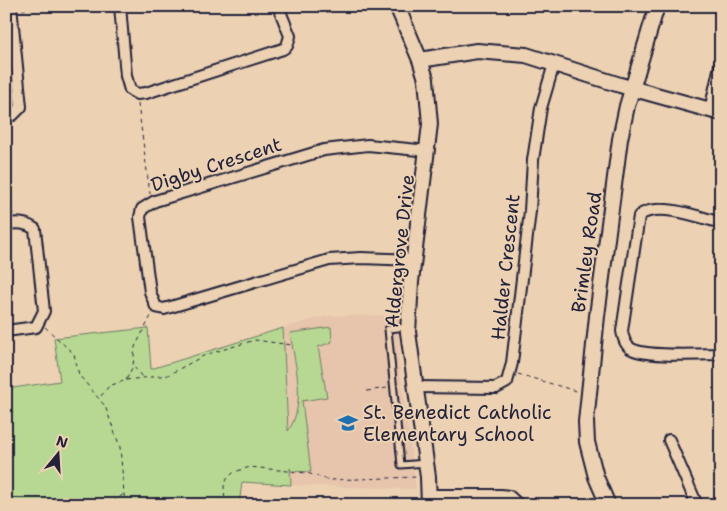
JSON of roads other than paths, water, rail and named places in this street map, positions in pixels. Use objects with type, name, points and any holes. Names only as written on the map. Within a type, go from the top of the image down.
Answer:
[{"type":"street","points":[[120,6],[126,76],[130,90],[137,94],[146,93],[283,49],[287,46],[290,36],[278,6]]},
{"type":"street","name":"Aldergrove Drive","points":[[397,6],[426,79],[430,124],[408,327],[427,470],[429,500]]},
{"type":"street","name":"Brimley Road","points":[[608,505],[596,477],[587,442],[586,422],[597,316],[620,139],[657,6]]},
{"type":"street","points":[[6,117],[13,115],[21,107],[10,11]]},
{"type":"street","points":[[420,60],[477,50],[526,55],[716,111],[721,61]]},
{"type":"street","name":"Halder Crescent","points":[[415,387],[496,388],[507,382],[510,371],[530,211],[533,160],[541,108],[554,64]]},
{"type":"street","name":"Digby Crescent","points":[[415,260],[361,258],[329,260],[164,310],[156,306],[150,292],[140,217],[142,209],[151,202],[324,150],[368,145],[428,150]]},
{"type":"street","points":[[721,223],[683,213],[651,209],[639,216],[622,331],[624,340],[637,352],[721,354]]},
{"type":"street","points":[[6,331],[36,327],[44,311],[35,229],[28,224],[10,224]]},
{"type":"street","points":[[669,440],[698,505]]},
{"type":"street","points":[[429,500],[501,495],[509,496],[519,505]]},
{"type":"lane","points":[[408,327],[388,329],[401,465],[427,470]]},
{"type":"place","name":"St. Benedict Catholic Elementary School","points":[[348,423]]}]
